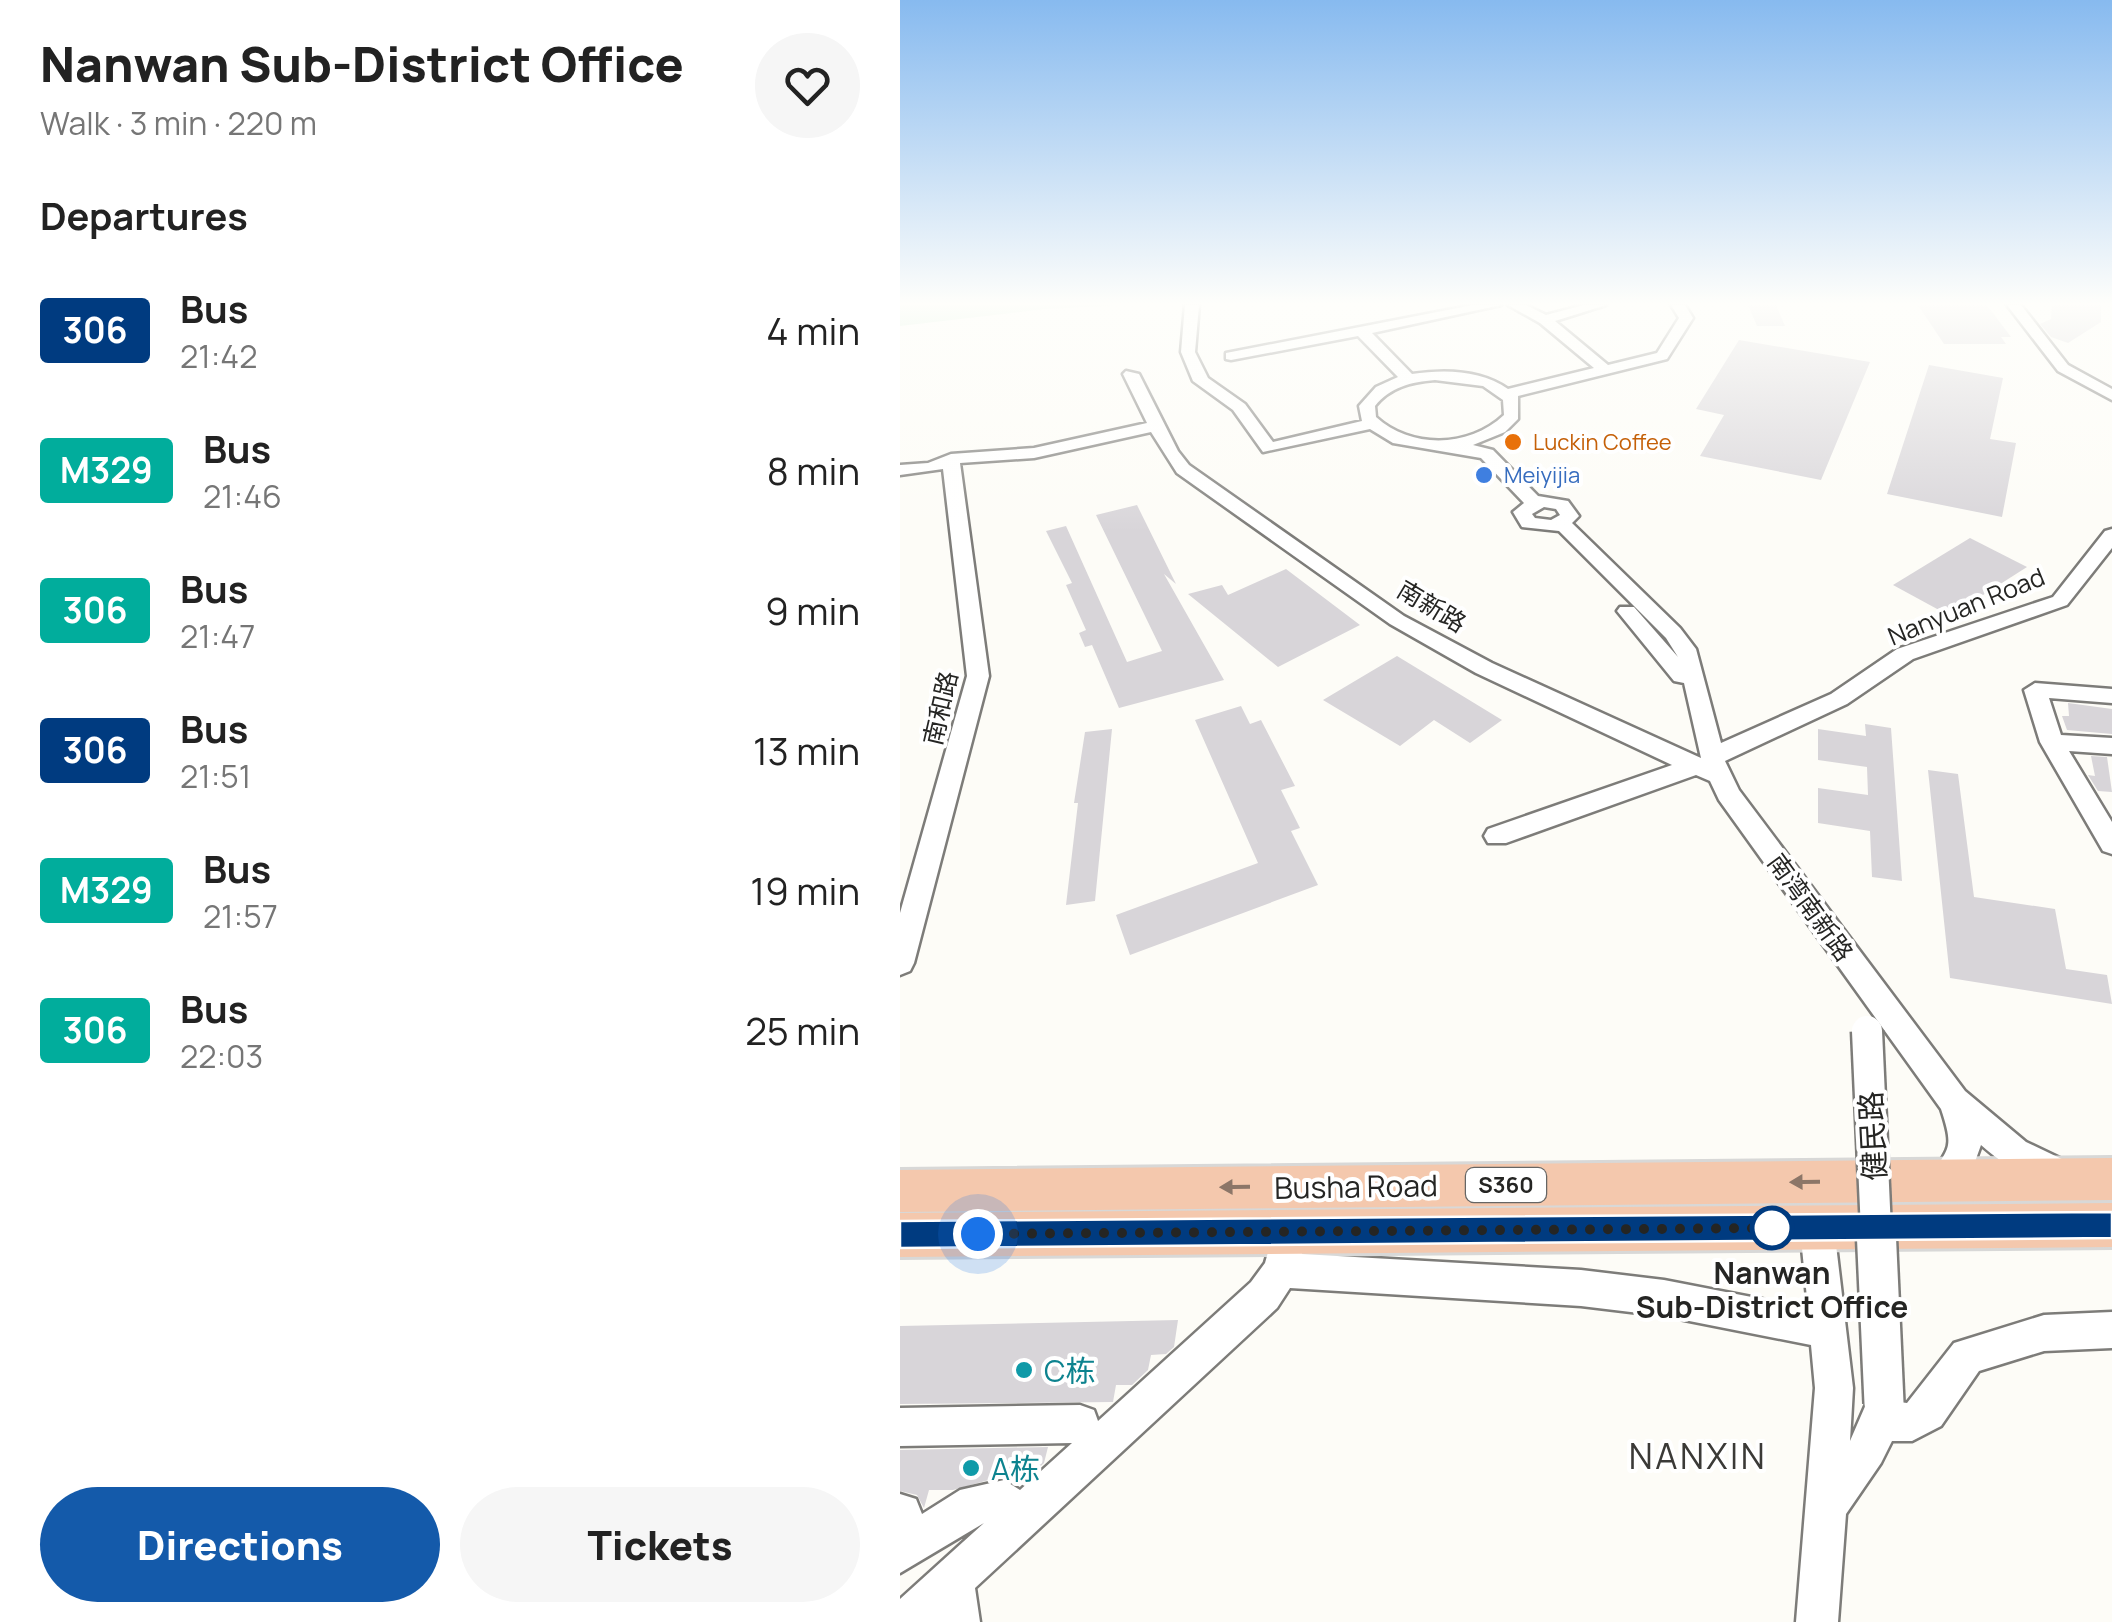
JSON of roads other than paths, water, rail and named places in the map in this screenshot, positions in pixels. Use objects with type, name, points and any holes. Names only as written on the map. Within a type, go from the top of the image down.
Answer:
[{"type":"main road","name":"Busha Road","points":[[900,1190],[2096,1179]]},
{"type":"main road","name":"Busha Road","points":[[900,1235],[1285,1251],[1817,1228],[2112,1225]]},
{"type":"street","name":"南新路","points":[[1134,381],[1183,469],[1398,620],[1484,668],[1710,766]]},
{"type":"street","points":[[1201,381],[1238,407],[1269,448],[1372,424]]},
{"type":"street","points":[[1404,381],[1381,390],[1370,401],[1366,412],[1372,424],[1404,440],[1486,454],[1494,432]]},
{"type":"street","points":[[1445,444],[1494,432],[1512,416],[1514,404],[1507,394],[1476,381]]},
{"type":"street","points":[[1507,394],[1561,381]]},
{"type":"street","points":[[2086,381],[2112,395]]},
{"type":"street","points":[[900,470],[931,468],[951,459],[1034,453],[1156,425]]},
{"type":"street","name":"南湾南新路","points":[[1486,454],[1534,502],[1555,502],[1568,509],[1570,516],[1556,525],[1670,657],[1697,698],[1710,766],[1728,794],[1954,1102],[2014,1152],[2047,1170],[2096,1179]]},
{"type":"street","name":"南和路","points":[[900,963],[978,676],[951,459]]},
{"type":"street","name":"Nanyuan Road","points":[[1497,836],[1710,766],[1840,699],[1905,654],[2060,601],[2112,534]]},
{"type":"street","points":[[2112,696],[2035,690],[2052,742],[2100,805],[2112,844]]},
{"type":"street","points":[[2052,742],[2112,746]]},
{"type":"street","name":"健民路","points":[[1826,1507],[1859,1468],[1882,1412],[1867,1031],[1875,994]]},
{"type":"street","name":"南湾南新路","points":[[1947,1181],[1960,1170],[1966,1151],[1954,1102]]},
{"type":"street","points":[[1817,1228],[1834,1430],[1817,1622]]},
{"type":"street","points":[[906,1622],[956,1603],[1264,1295],[1285,1251],[1664,1298],[1828,1330]]},
{"type":"street","points":[[1882,1412],[1912,1422],[1927,1412],[1968,1356],[2044,1333],[2112,1330]]},
{"type":"street","points":[[900,1427],[1041,1414],[1080,1424]]},
{"type":"street","points":[[901,1528],[974,1504],[1004,1500]]},
{"type":"place","name":"Luckin Coffee","points":[[1513,442]]},
{"type":"place","name":"Meiyijia","points":[[1484,475]]},
{"type":"place","name":"Nanwan Sub-District Office","points":[[1772,1228]]},
{"type":"place","name":"C栋","points":[[1024,1370]]},
{"type":"place","name":"A栋","points":[[971,1468]]},
{"type":"district","name":"NANXIN","points":[[1698,1456]]}]
